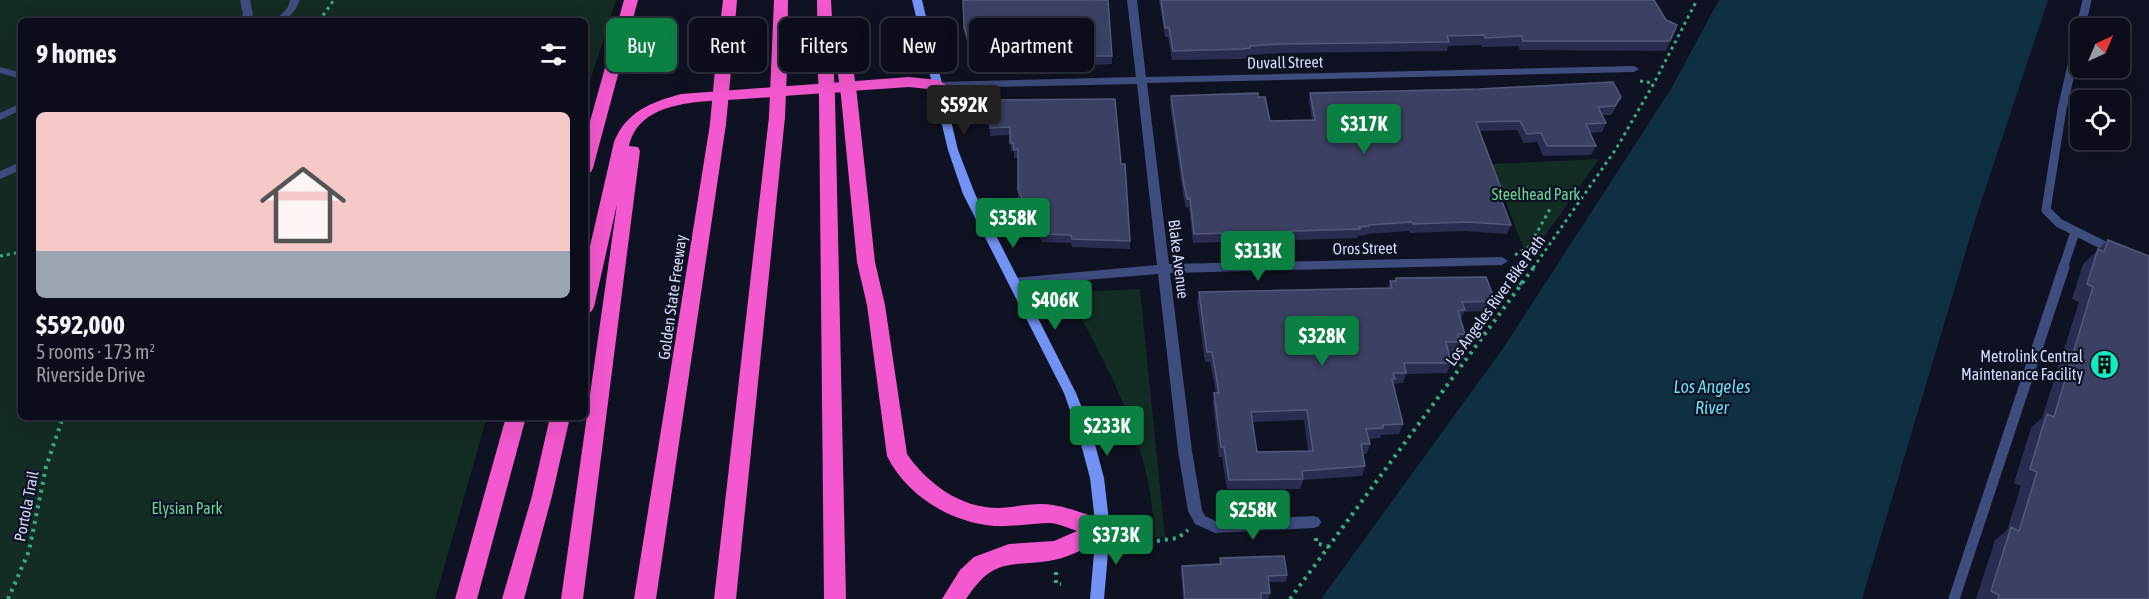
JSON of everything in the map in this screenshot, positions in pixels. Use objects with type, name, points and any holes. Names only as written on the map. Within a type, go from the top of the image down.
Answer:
[{"type":"highway","points":[[588,157],[631,0]]},
{"type":"highway","name":"Golden State Freeway","points":[[645,599],[718,124],[730,0]]},
{"type":"highway","points":[[725,599],[777,117],[780,0]]},
{"type":"highway","points":[[825,6],[844,56],[866,262],[878,316],[897,456],[914,480],[938,498],[968,512],[995,517],[1053,514],[1103,530]]},
{"type":"highway","points":[[825,6],[835,599]]},
{"type":"highway","points":[[588,294],[622,142],[628,127],[659,106],[681,99],[909,82],[938,85]]},
{"type":"highway","points":[[572,599],[629,170],[636,130],[641,117]]},
{"type":"highway","points":[[466,599],[515,420]]},
{"type":"highway","points":[[513,599],[542,496],[559,420]]},
{"type":"highway","points":[[953,599],[968,577],[982,564],[1009,554],[1055,550],[1103,530]]},
{"type":"main road","points":[[917,0],[953,150],[969,194],[1070,393],[1085,433],[1096,478],[1103,530],[1097,599]]},
{"type":"street","points":[[245,0],[248,14],[246,18]]},
{"type":"street","points":[[283,18],[292,8],[295,0]]},
{"type":"street","name":"Blake Avenue","points":[[1132,0],[1139,80],[1185,452],[1195,511],[1200,520]]},
{"type":"street","name":"Duvall Street","points":[[938,85],[1634,69]]},
{"type":"street","points":[[0,70],[18,75]]},
{"type":"street","points":[[0,117],[18,108]]},
{"type":"street","points":[[0,175],[18,167]]},
{"type":"street","name":"Oros Street","points":[[1013,282],[1164,269],[1502,261]]},
{"type":"street","points":[[1200,520],[1215,527],[1314,522]]},
{"type":"lane","points":[[2087,0],[2062,109],[2046,210],[2059,223],[2124,254]]},
{"type":"lane","points":[[1954,599],[2075,232]]},
{"type":"path","points":[[321,18],[333,0]]},
{"type":"path","name":"Los Angeles River Bike Path","points":[[1290,599],[1522,284],[1616,149],[1654,83],[1697,0]]},
{"type":"path","points":[[1502,261],[1529,247],[1551,207]]},
{"type":"path","points":[[0,256],[18,253]]},
{"type":"path","name":"Portola Trail","points":[[8,599],[29,551],[46,467],[62,420]]},
{"type":"path","points":[[1149,542],[1178,538],[1200,520]]},
{"type":"path","points":[[1056,572],[1056,584],[1061,584]]},
{"type":"green space","name":"Elysian Park","points":[[0,0],[616,0],[610,18],[606,18],[606,31],[588,88],[588,18],[18,18],[18,420],[486,420],[435,599],[0,599]]},
{"type":"green space","name":"Steelhead Park","points":[[1599,159],[1528,260],[1491,164]]},
{"type":"green space","points":[[1140,289],[1165,537],[1155,537],[1148,482],[1127,412],[1073,303],[1079,292]]},
{"type":"water","name":"Los Angeles River","points":[[1719,0],[2048,0],[1976,217],[1862,599],[1321,599],[1504,347],[1671,89]]},
{"type":"building","points":[[963,0],[1108,0],[1112,56],[1094,56],[1094,18],[969,18],[969,43],[964,27]]},
{"type":"building","points":[[1161,0],[1654,0],[1666,20],[1677,25],[1670,41],[1523,41],[1522,36],[1485,38],[1484,35],[1447,36],[1449,42],[1281,44],[1250,46],[1250,48],[1242,49],[1173,51],[1169,28],[1165,28]]},
{"type":"building","points":[[1613,82],[1621,97],[1615,106],[1598,107],[1606,123],[1586,124],[1596,146],[1547,146],[1541,133],[1527,134],[1520,121],[1476,122],[1502,191],[1498,191],[1511,225],[1468,222],[1413,224],[1412,222],[1369,225],[1359,227],[1360,229],[1194,234],[1190,198],[1187,199],[1184,185],[1171,96],[1258,93],[1258,97],[1265,97],[1270,121],[1315,120],[1310,93],[1479,89]]},
{"type":"building","points":[[1115,99],[1121,164],[1125,164],[1130,241],[1072,239],[1071,235],[1041,234],[1018,190],[1018,149],[1014,150],[1013,143],[1010,143],[1010,127],[990,128],[989,100]]},
{"type":"building","name":"Metrolink Central Maintenance Facility","points":[[2108,240],[2149,256],[2149,599],[1998,599],[1999,595],[1991,591],[2011,527],[2019,531],[2037,472],[2030,469],[2041,432],[2047,414],[2054,417],[2093,287],[2087,284],[2098,249],[2104,252]]},
{"type":"building","points":[[1486,277],[1495,301],[1462,302],[1465,310],[1458,311],[1465,334],[1458,334],[1459,342],[1446,342],[1451,363],[1404,363],[1406,373],[1393,373],[1395,379],[1392,379],[1403,424],[1366,429],[1370,444],[1361,444],[1365,466],[1302,471],[1303,479],[1229,480],[1224,447],[1221,447],[1214,393],[1219,393],[1212,352],[1207,352],[1199,292],[1392,288],[1390,281],[1396,281],[1396,278]],"holes":[[[1307,410],[1313,451],[1257,452],[1251,412]]]},
{"type":"building","points":[[1284,556],[1287,575],[1268,576],[1270,593],[1261,593],[1261,599],[1185,599],[1182,566],[1221,564],[1220,558]]},
{"type":"place","name":"Metrolink Central Maintenance Facility","points":[[2104,365]]}]
